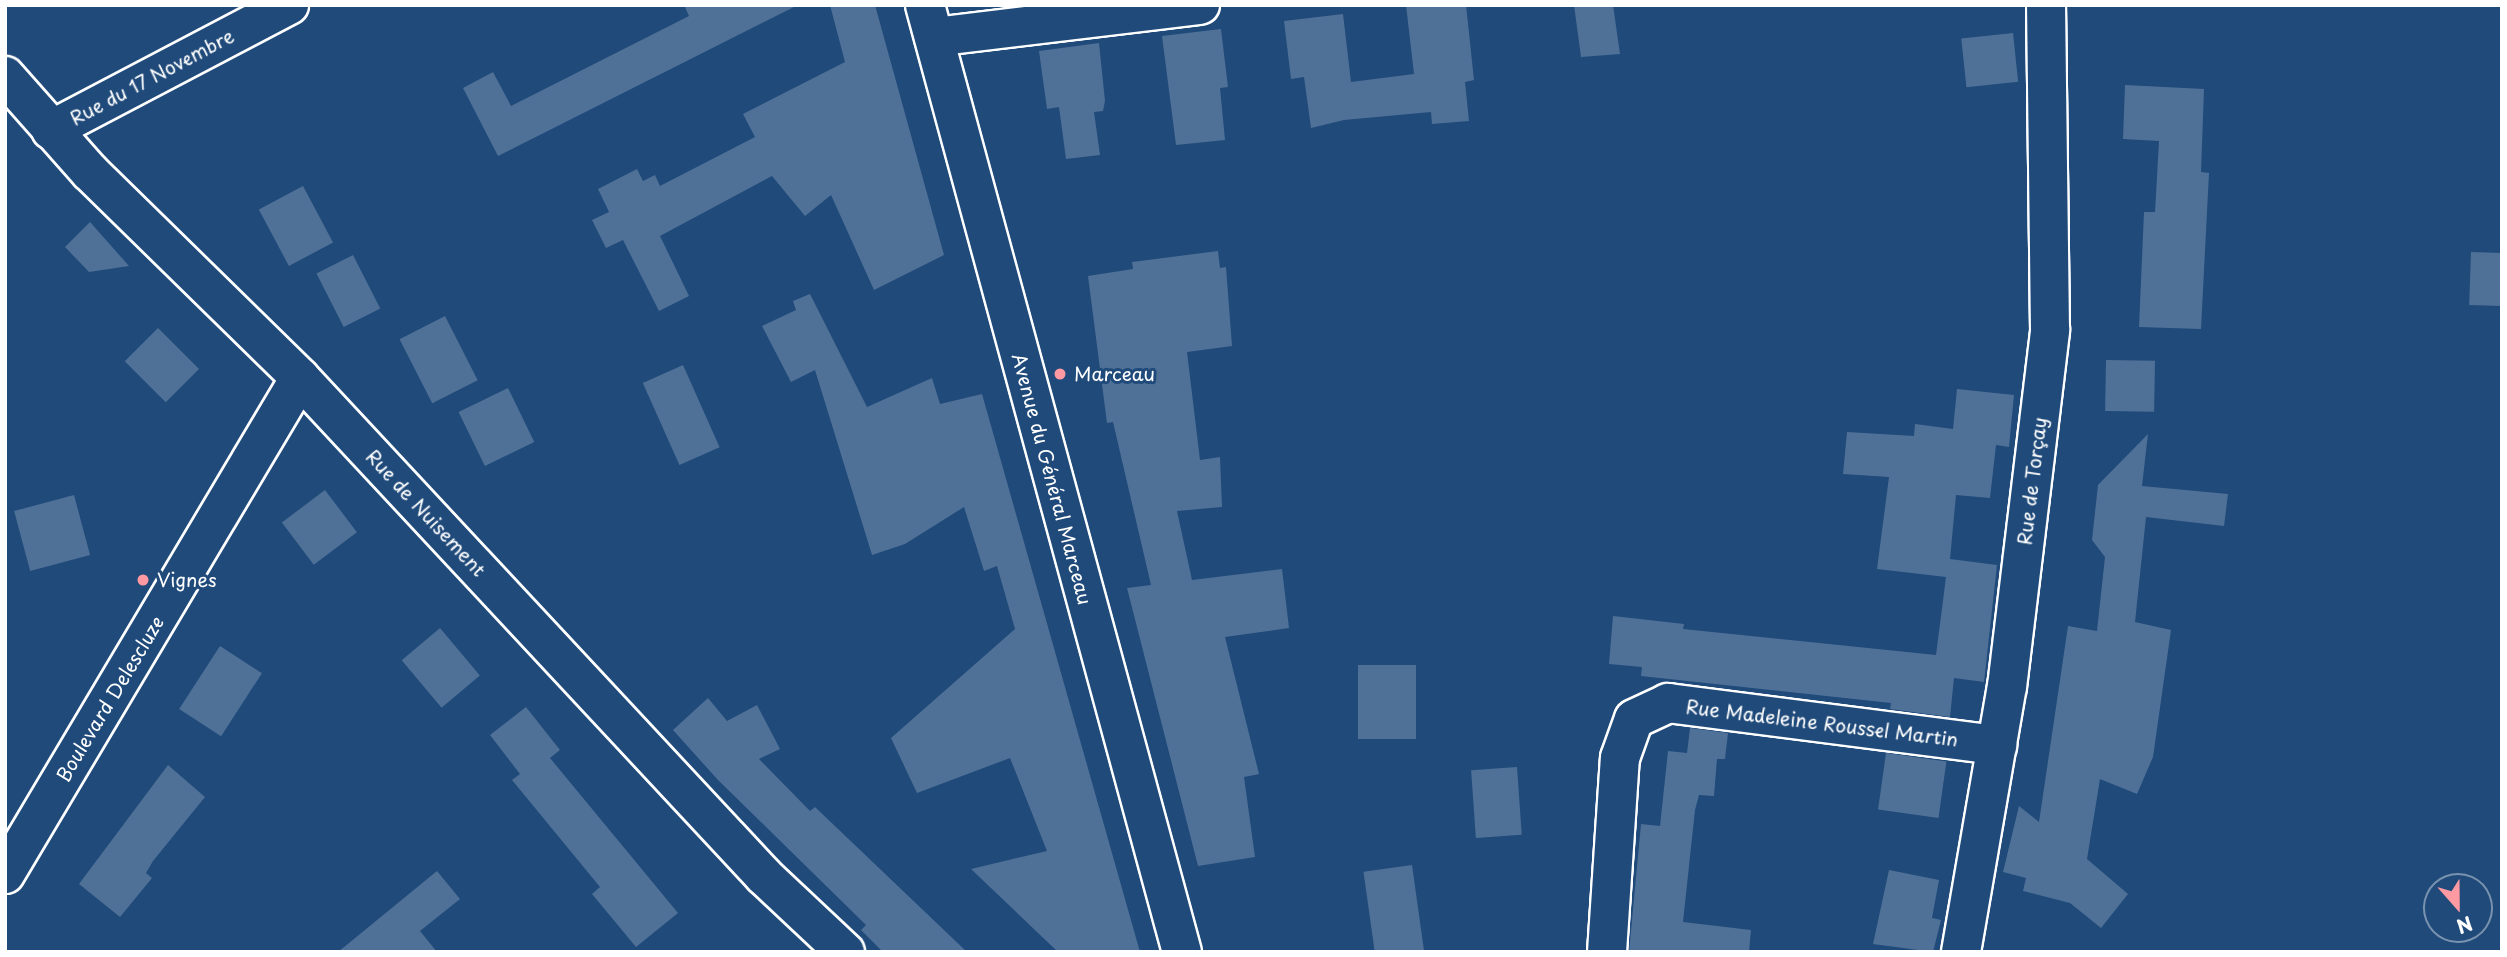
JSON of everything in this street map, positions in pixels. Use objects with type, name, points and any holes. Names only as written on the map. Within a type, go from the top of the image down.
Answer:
[{"type":"street","name":"Rue du 17 Novembre","points":[[51,130],[289,5]]},
{"type":"street","points":[[930,21],[1200,5]]},
{"type":"street","name":"Rue de Torçay","points":[[1961,952],[1997,745],[2050,330],[2046,5]]},
{"type":"street","name":"Avenue du Général Marceau","points":[[930,21],[1182,952]]},
{"type":"street","name":"Rue de Nuisement","points":[[5,75],[51,130],[300,378],[764,876],[845,952]]},
{"type":"street","name":"Boulevard Delescluze","points":[[5,874],[300,378]]},
{"type":"street","name":"Rue Madeleine Roussel Martin","points":[[1607,952],[1620,758],[1634,719],[1668,703],[1997,745]]},
{"type":"building","points":[[684,5],[798,5],[498,156],[463,88],[493,72],[511,106],[689,16]]},
{"type":"building","points":[[830,5],[875,5],[944,255],[874,290],[831,195],[805,216],[772,176],[660,236],[689,296],[659,311],[623,240],[606,248],[592,220],[609,212],[598,189],[637,169],[643,181],[655,175],[660,186],[755,137],[743,114],[845,62]]},
{"type":"building","points":[[1406,5],[1466,5],[1474,80],[1465,82],[1469,121],[1432,124],[1431,112],[1344,120],[1311,128],[1304,77],[1291,79],[1284,21],[1343,14],[1351,82],[1414,74]]},
{"type":"building","points":[[1574,5],[1613,5],[1620,54],[1581,57]]},
{"type":"building","points":[[1221,29],[1228,87],[1220,88],[1225,140],[1176,145],[1162,36]]},
{"type":"building","points":[[2013,33],[2018,82],[1966,87],[1961,38]]},
{"type":"building","points":[[1099,43],[1105,101],[1103,111],[1094,112],[1100,155],[1066,159],[1059,107],[1047,109],[1039,51]]},
{"type":"building","points":[[2125,85],[2204,89],[2201,172],[2209,173],[2201,329],[2139,327],[2144,212],[2155,212],[2159,141],[2123,139]]},
{"type":"building","points":[[303,186],[333,243],[289,266],[259,209]]},
{"type":"building","points":[[90,222],[129,266],[89,272],[65,247]]},
{"type":"building","points":[[1218,251],[1220,268],[1226,267],[1232,346],[1187,352],[1200,460],[1220,457],[1222,507],[1177,511],[1192,580],[1282,569],[1289,628],[1225,637],[1259,774],[1244,777],[1255,857],[1198,866],[1127,588],[1151,585],[1113,422],[1107,423],[1088,276],[1133,269],[1132,262]]},
{"type":"building","points":[[2471,252],[2502,253],[2500,306],[2469,305]]},
{"type":"building","points":[[353,255],[380,308],[344,327],[316,274]]},
{"type":"building","points":[[810,294],[867,407],[932,378],[940,404],[982,394],[1140,952],[1058,952],[971,869],[1047,851],[1010,758],[917,793],[891,738],[1015,629],[997,566],[984,571],[964,507],[905,544],[872,555],[815,370],[791,382],[762,326],[796,310],[793,301]]},
{"type":"building","points":[[445,316],[478,380],[432,403],[400,339]]},
{"type":"building","points":[[158,328],[199,369],[166,402],[125,361]]},
{"type":"building","points":[[2106,360],[2155,361],[2154,412],[2105,411]]},
{"type":"building","points":[[683,365],[720,447],[679,465],[643,383]]},
{"type":"building","points":[[508,388],[534,442],[485,466],[459,412]]},
{"type":"building","points":[[1957,389],[2014,395],[2009,447],[1996,445],[1990,498],[1956,495],[1950,559],[1997,565],[1984,682],[1954,678],[1950,717],[1890,709],[1891,703],[1641,676],[1642,667],[1609,664],[1613,616],[1684,624],[1683,629],[1936,655],[1946,577],[1877,569],[1889,477],[1843,474],[1847,432],[1914,436],[1915,424],[1953,429]]},
{"type":"building","points":[[2148,434],[2142,486],[2228,494],[2224,526],[2146,517],[2135,622],[2171,630],[2153,757],[2137,794],[2100,779],[2087,859],[2128,894],[2101,928],[2070,903],[2023,891],[2026,878],[2003,872],[2019,806],[2039,822],[2068,626],[2097,631],[2105,557],[2092,540],[2098,485]]},
{"type":"building","points":[[325,490],[357,532],[314,565],[282,522]]},
{"type":"building","points":[[74,495],[90,555],[30,571],[14,511]]},
{"type":"building","points":[[440,628],[480,675],[442,708],[402,660]]},
{"type":"building","points":[[220,646],[262,673],[221,736],[179,709]]},
{"type":"building","points":[[1358,665],[1416,665],[1416,739],[1358,739]]},
{"type":"building","points":[[708,698],[727,721],[757,705],[780,749],[759,759],[810,811],[815,807],[967,952],[883,952],[861,930],[866,925],[718,780],[673,730]]},
{"type":"building","points":[[526,707],[560,750],[550,758],[678,913],[636,947],[592,894],[600,887],[512,780],[520,774],[490,735]]},
{"type":"building","points":[[1690,728],[1728,733],[1725,759],[1717,759],[1714,796],[1699,795],[1695,810],[1683,922],[1751,930],[1749,952],[1629,952],[1641,824],[1660,826],[1668,751],[1687,753]]},
{"type":"building","points":[[1886,753],[1946,761],[1938,818],[1878,809]]},
{"type":"building","points":[[168,765],[205,797],[153,861],[146,873],[152,878],[120,917],[79,884]]},
{"type":"building","points":[[1517,767],[1522,835],[1476,838],[1471,770]]},
{"type":"building","points":[[1412,865],[1424,952],[1375,952],[1363,872]]},
{"type":"building","points":[[1889,870],[1939,880],[1932,918],[1941,920],[1933,952],[1873,944]]},
{"type":"building","points":[[437,871],[460,899],[420,931],[437,952],[338,952]]},
{"type":"place","name":"Marceau","points":[[1060,374]]},
{"type":"place","name":"Vignes","points":[[143,580]]}]
